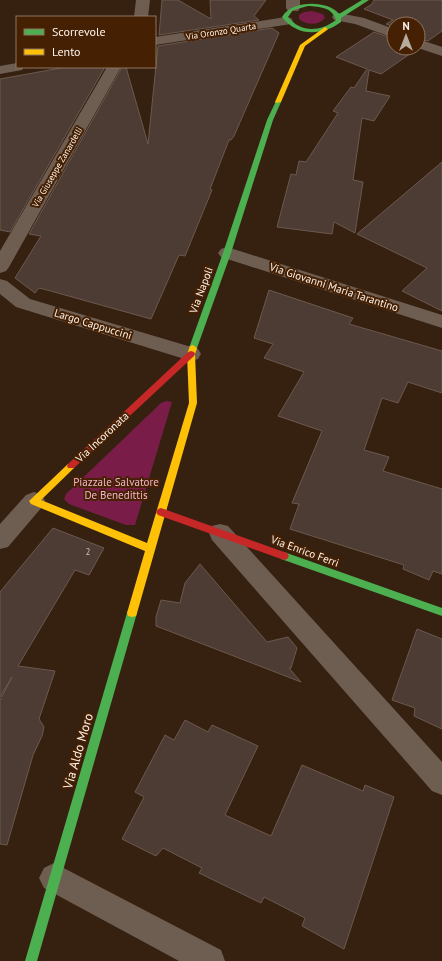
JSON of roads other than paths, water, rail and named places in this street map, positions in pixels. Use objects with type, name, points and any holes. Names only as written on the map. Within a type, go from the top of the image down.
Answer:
[{"type":"main road","points":[[303,45],[325,29],[336,24],[339,17],[366,0]]},
{"type":"main road","points":[[325,29],[316,30],[298,28],[286,21],[286,14],[293,4],[308,4],[332,9],[339,17]]},
{"type":"main road","points":[[298,28],[302,34],[303,45]]},
{"type":"main road","name":"Via Napoli","points":[[151,549],[193,403],[191,354],[227,253],[270,120],[303,45]]},
{"type":"main road","name":"Via Incoronata","points":[[34,501],[191,354]]},
{"type":"main road","points":[[34,501],[151,549]]},
{"type":"main road","name":"Via Enrico Ferri","points":[[161,512],[442,612]]},
{"type":"main road","name":"Via Aldo Moro","points":[[31,961],[151,549]]},
{"type":"street","points":[[141,16],[143,0]]},
{"type":"street","points":[[339,17],[360,21],[386,31]]},
{"type":"street","name":"Via Oronzo Quarta","points":[[156,41],[286,21]]},
{"type":"street","points":[[426,46],[442,52]]},
{"type":"street","points":[[0,70],[16,67]]},
{"type":"street","name":"Via Giuseppe Zanardelli","points":[[0,267],[113,68]]},
{"type":"street","name":"Via Giovanni Maria Tarantino","points":[[227,253],[442,322]]},
{"type":"street","name":"Largo Cappuccini","points":[[0,285],[23,303],[191,354]]},
{"type":"street","name":"Via Incoronata","points":[[0,540],[34,501]]},
{"type":"street","points":[[220,533],[442,782]]},
{"type":"street","points":[[54,878],[210,961]]},
{"type":"park label","name":"Piazzale Salvatore De Benedittis","points":[[116,488]]}]
